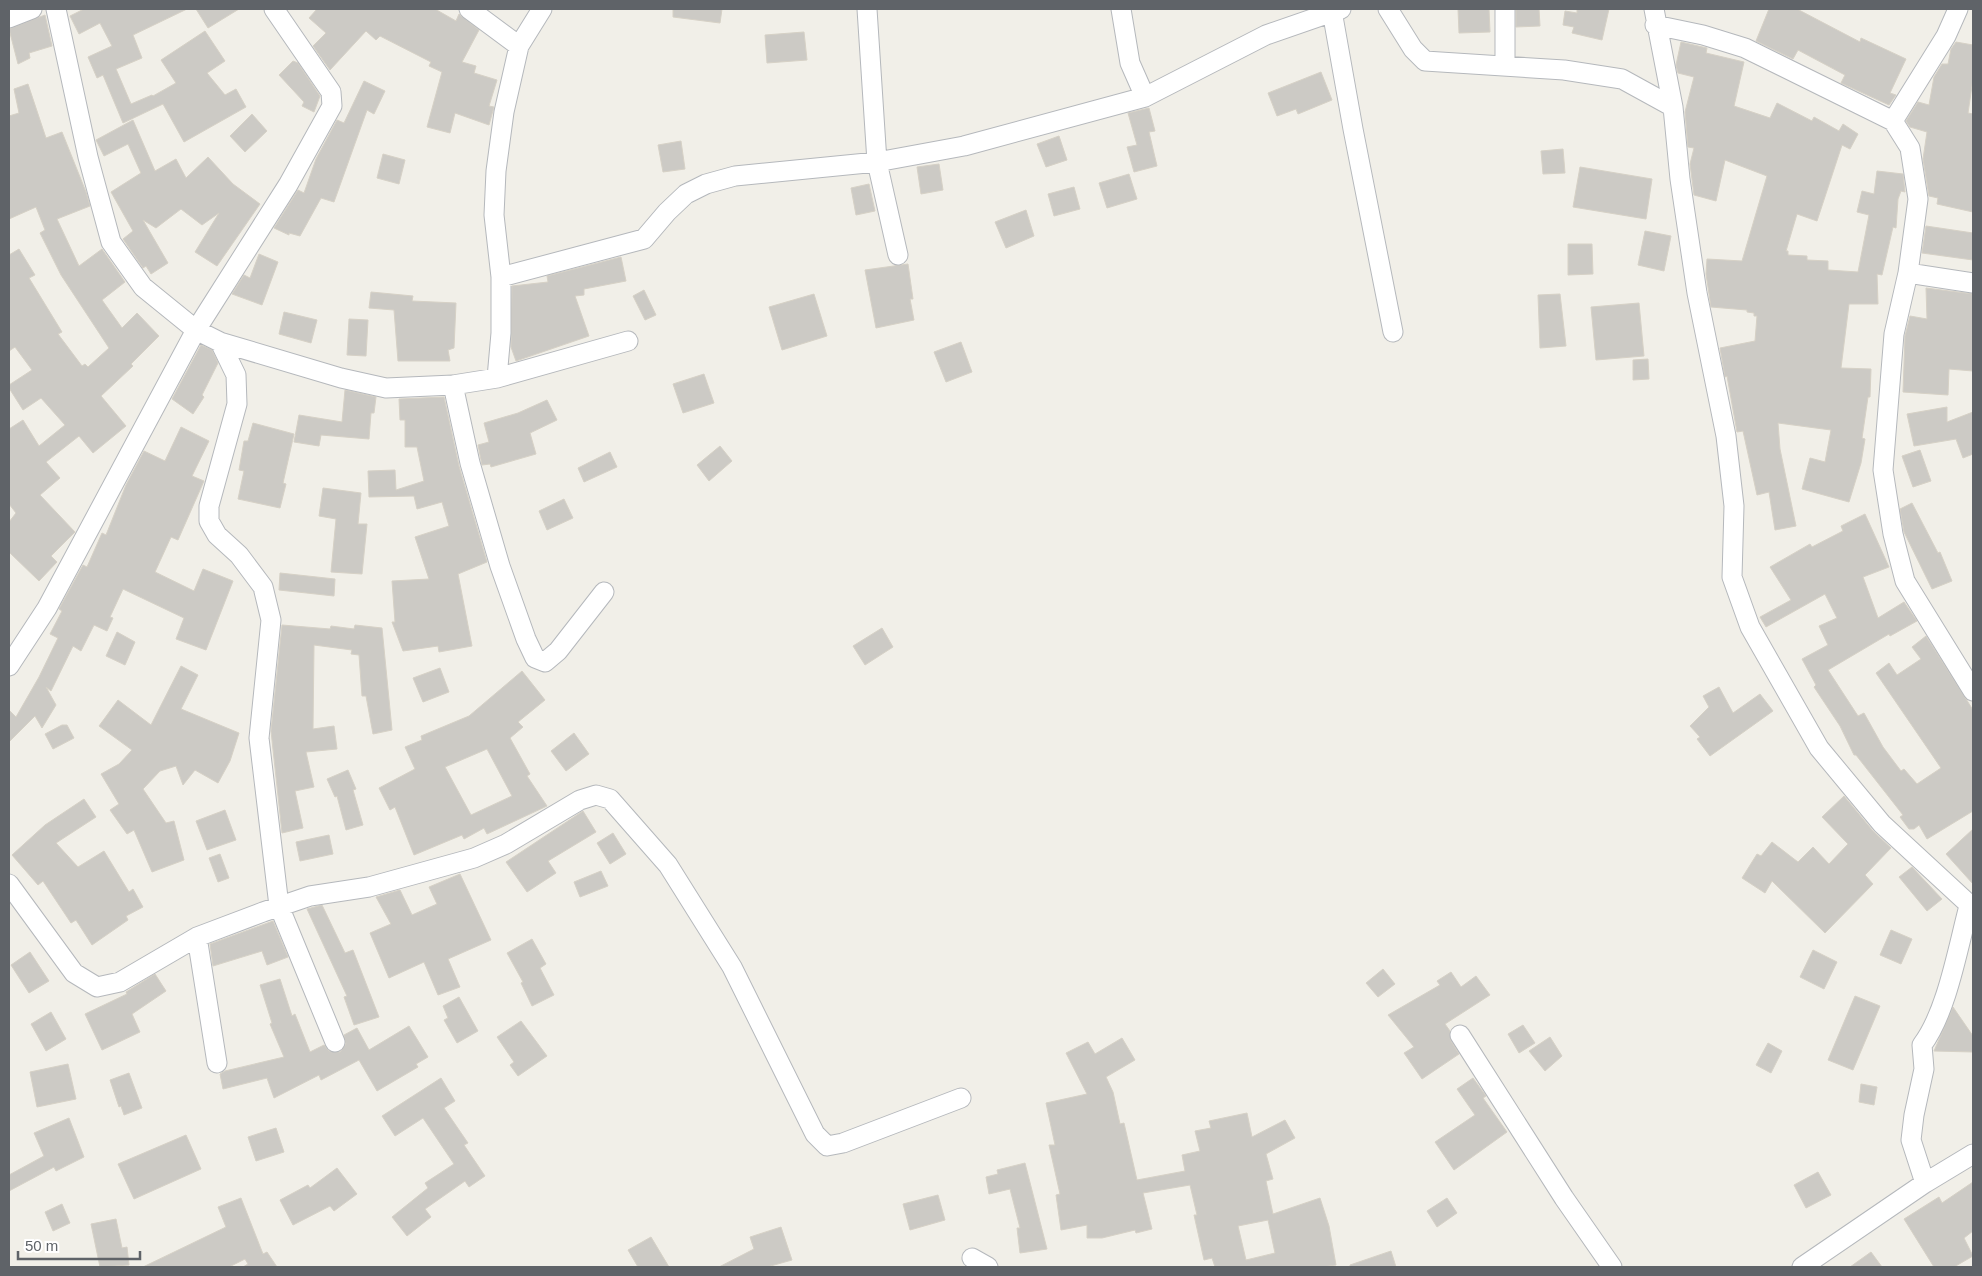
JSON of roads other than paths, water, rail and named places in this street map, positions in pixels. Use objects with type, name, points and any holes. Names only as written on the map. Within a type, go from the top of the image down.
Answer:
[{"type":"street","points":[[9,18],[32,9]]},
{"type":"street","points":[[56,9],[88,157],[111,242],[143,287],[196,330],[220,342],[342,378],[386,388],[453,385],[497,378],[628,341]]},
{"type":"street","points":[[9,666],[47,608],[196,330],[288,185],[332,106],[332,92],[274,9]]},
{"type":"street","points":[[469,9],[519,46]]},
{"type":"street","points":[[497,378],[501,333],[501,277],[494,215],[496,171],[504,112],[519,46],[542,9]]},
{"type":"street","points":[[867,9],[877,162],[898,255]]},
{"type":"street","points":[[1121,9],[1130,63],[1146,97]]},
{"type":"street","points":[[1388,9],[1413,49],[1425,61],[1564,70],[1622,80],[1673,107]]},
{"type":"street","points":[[1505,9],[1505,66]]},
{"type":"street","points":[[1893,121],[1946,36],[1958,9]]},
{"type":"street","points":[[501,277],[644,239],[667,212],[686,194],[706,184],[735,176],[877,162],[964,146],[1146,97],[1266,35],[1337,10],[1353,129],[1393,332]]},
{"type":"street","points":[[1654,17],[1744,48],[1893,121],[1910,148],[1916,176],[1918,199],[1908,273],[1894,334],[1883,470],[1893,534],[1906,581],[1973,691]]},
{"type":"street","points":[[1654,17],[1673,107],[1680,179],[1697,293],[1726,436],[1734,506],[1732,576],[1750,627],[1819,748],[1882,824],[1971,907],[1941,1007],[1930,1035],[1922,1045],[1924,1069],[1914,1115],[1911,1140],[1925,1183]]},
{"type":"street","points":[[1908,273],[1973,283]]},
{"type":"street","points":[[220,342],[236,375],[237,404],[209,506],[209,521],[217,535],[239,555],[263,587],[271,620],[259,738],[279,906],[335,1042]]},
{"type":"street","points":[[453,385],[470,463],[500,566],[526,639],[535,658],[545,662],[558,651],[604,592]]},
{"type":"street","points":[[9,884],[74,973],[97,987],[120,982],[197,937],[279,906],[310,896],[369,887],[474,858],[506,844],[580,800],[596,795],[610,799],[668,865],[732,967],[815,1134],[828,1146],[844,1143],[961,1098]]},
{"type":"street","points":[[197,937],[217,1063]]},
{"type":"street","points":[[1460,1035],[1564,1198],[1612,1267]]},
{"type":"street","points":[[1802,1267],[1925,1183],[1973,1154]]}]
